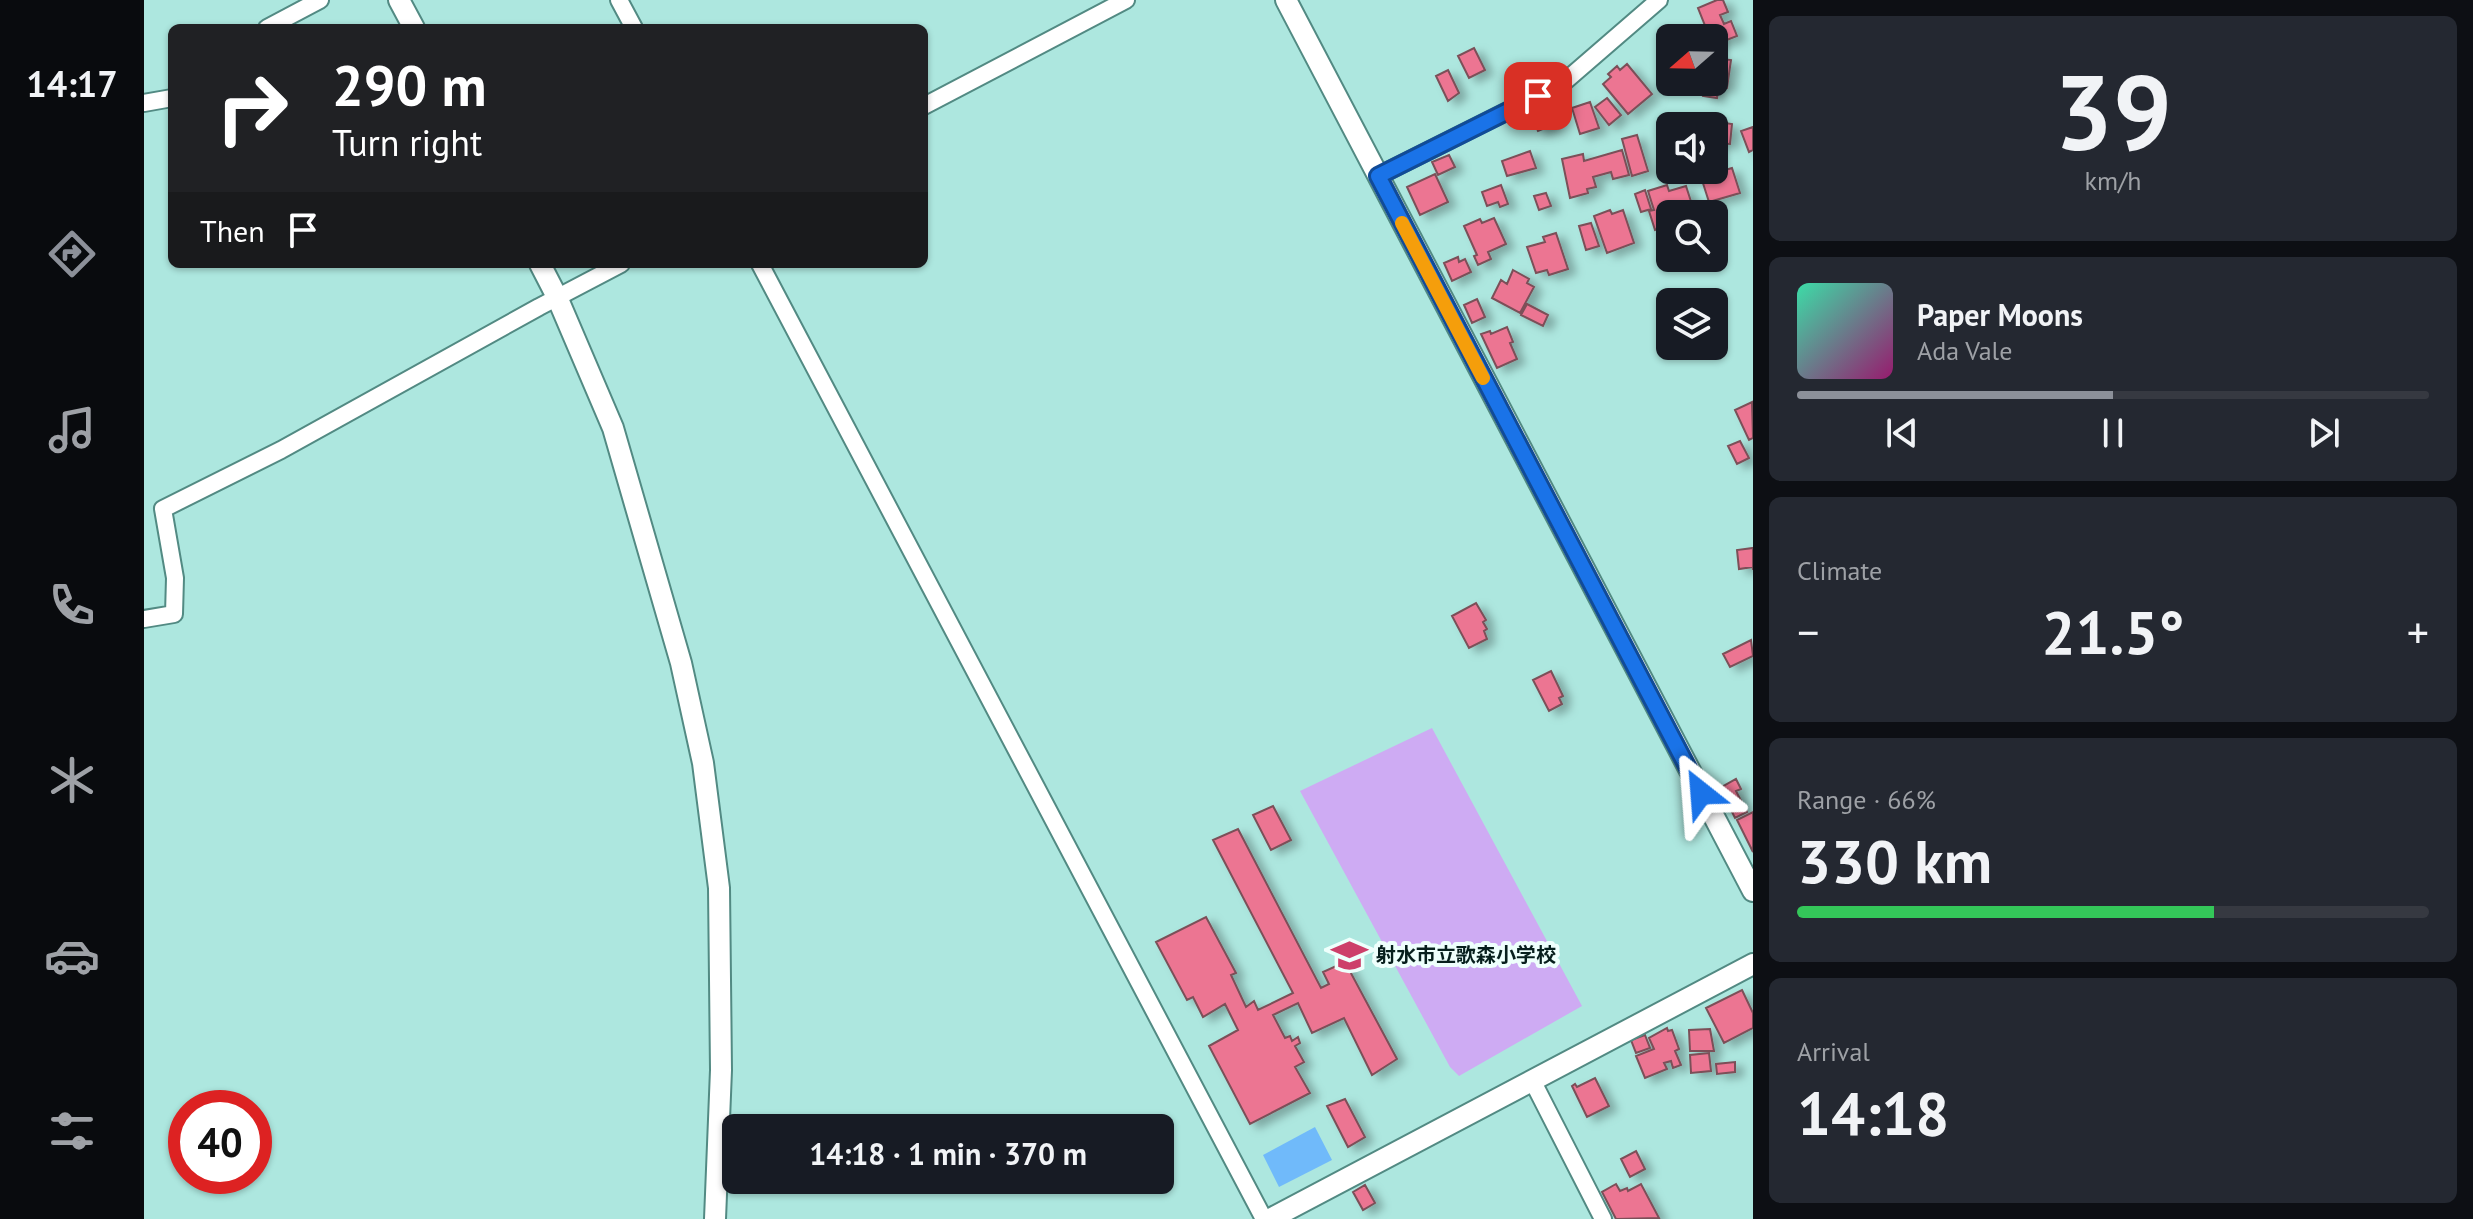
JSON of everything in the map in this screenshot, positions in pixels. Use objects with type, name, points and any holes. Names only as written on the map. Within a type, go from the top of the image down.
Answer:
[{"type":"street","points":[[275,24],[320,0]]},
{"type":"street","points":[[399,0],[412,24]]},
{"type":"street","points":[[619,0],[632,24]]},
{"type":"street","points":[[928,104],[1126,0]]},
{"type":"street","points":[[1286,0],[1753,891]]},
{"type":"street","points":[[1378,176],[1563,83],[1659,0]]},
{"type":"street","points":[[144,103],[168,99]]},
{"type":"street","points":[[542,268],[613,428],[681,663],[703,763],[719,888],[721,1070],[715,1219]]},
{"type":"street","points":[[144,619],[174,614],[175,578],[163,509],[281,450],[613,268]]},
{"type":"street","points":[[762,268],[1267,1219],[1753,964]]},
{"type":"street","points":[[1532,1080],[1603,1219]]},
{"type":"shaded area","points":[[1432,728],[1582,1006],[1459,1076],[1450,1067],[1300,791]]},
{"type":"water","points":[[1315,1127],[1332,1160],[1279,1187],[1263,1155]]},
{"type":"building","points":[[1723,0],[1728,12],[1720,15],[1724,24],[1704,24],[1698,8]]},
{"type":"building","points":[[1731,21],[1737,36],[1728,40],[1728,24],[1724,24]]},
{"type":"building","points":[[1474,48],[1485,70],[1469,78],[1458,56]]},
{"type":"building","points":[[1627,64],[1652,94],[1628,114],[1603,84],[1617,66],[1620,70]]},
{"type":"building","points":[[1448,70],[1459,93],[1448,101],[1436,76]]},
{"type":"building","points":[[1607,98],[1621,115],[1609,125],[1595,107]]},
{"type":"building","points":[[1590,102],[1599,128],[1580,134],[1572,108]]},
{"type":"building","points":[[1545,104],[1553,125],[1538,131],[1530,110]]},
{"type":"building","points":[[1728,123],[1732,124],[1728,144]]},
{"type":"building","points":[[1753,127],[1753,150],[1749,152],[1741,131]]},
{"type":"building","points":[[1637,135],[1648,171],[1632,176],[1622,139]]},
{"type":"building","points":[[1622,150],[1629,175],[1613,179],[1611,172],[1593,177],[1596,187],[1587,189],[1588,193],[1570,198],[1562,159],[1583,154],[1584,161]]},
{"type":"building","points":[[1530,151],[1536,168],[1507,176],[1502,161]]},
{"type":"building","points":[[1449,155],[1455,167],[1438,175],[1432,162]]},
{"type":"building","points":[[1732,168],[1740,193],[1708,200],[1703,184],[1728,184],[1728,169]]},
{"type":"building","points":[[1435,174],[1448,202],[1420,215],[1407,187]]},
{"type":"building","points":[[1501,185],[1508,204],[1500,207],[1498,202],[1487,206],[1482,192]]},
{"type":"building","points":[[1667,185],[1669,191],[1686,186],[1690,200],[1656,200],[1655,230],[1649,211],[1654,210],[1648,191]]},
{"type":"building","points":[[1645,190],[1651,209],[1641,212],[1635,194]]},
{"type":"building","points":[[1546,193],[1551,206],[1539,210],[1534,196]]},
{"type":"building","points":[[1610,210],[1612,214],[1623,210],[1634,243],[1607,253],[1594,216]]},
{"type":"building","points":[[1494,218],[1506,244],[1488,252],[1491,259],[1478,265],[1474,256],[1477,255],[1464,226],[1480,219],[1482,223]]},
{"type":"building","points":[[1591,223],[1599,246],[1586,250],[1579,226]]},
{"type":"building","points":[[1556,233],[1568,269],[1549,275],[1547,270],[1536,273],[1527,247],[1545,242],[1543,237]]},
{"type":"building","points":[[1458,257],[1459,262],[1465,259],[1471,272],[1452,281],[1444,263]]},
{"type":"building","points":[[1513,270],[1529,279],[1527,283],[1534,287],[1520,313],[1492,298],[1501,280],[1507,284]]},
{"type":"building","points":[[1477,299],[1485,317],[1472,323],[1464,305]]},
{"type":"building","points":[[1527,304],[1548,315],[1543,326],[1521,315]]},
{"type":"building","points":[[1507,327],[1517,359],[1497,368],[1481,334],[1490,331],[1491,334]]},
{"type":"building","points":[[1752,402],[1753,438],[1749,440],[1735,410]]},
{"type":"building","points":[[1740,441],[1749,458],[1737,464],[1728,446]]},
{"type":"building","points":[[1753,548],[1753,567],[1739,569],[1737,550]]},
{"type":"building","points":[[1476,603],[1486,620],[1483,622],[1487,639],[1469,648],[1452,616]]},
{"type":"building","points":[[1751,640],[1753,656],[1730,667],[1723,654]]},
{"type":"building","points":[[1551,671],[1563,696],[1559,698],[1562,704],[1549,711],[1533,680]]},
{"type":"building","points":[[1736,779],[1741,789],[1736,791],[1747,812],[1735,818],[1720,788]]},
{"type":"building","points":[[1273,806],[1291,840],[1271,850],[1253,815]]},
{"type":"building","points":[[1753,812],[1753,852],[1737,820]]},
{"type":"building","points":[[1238,829],[1321,988],[1329,984],[1323,972],[1345,962],[1397,1059],[1372,1075],[1344,1018],[1312,1033],[1298,1003],[1273,1015],[1285,1038],[1290,1036],[1292,1041],[1298,1037],[1300,1043],[1295,1046],[1304,1062],[1295,1067],[1310,1093],[1250,1124],[1209,1046],[1238,1030],[1225,1004],[1203,1017],[1193,997],[1187,1000],[1156,942],[1206,917],[1236,973],[1231,975],[1246,1007],[1254,1001],[1258,1010],[1293,993],[1213,840]]},
{"type":"building","points":[[1742,990],[1753,1013],[1753,1028],[1724,1043],[1706,1008]]},
{"type":"building","points":[[1667,1028],[1668,1031],[1672,1030],[1681,1065],[1673,1068],[1671,1061],[1664,1063],[1667,1069],[1645,1078],[1636,1056],[1654,1049],[1649,1038]]},
{"type":"building","points":[[1710,1029],[1714,1051],[1690,1051],[1689,1030]]},
{"type":"building","points":[[1645,1035],[1650,1048],[1636,1053],[1631,1040]]},
{"type":"building","points":[[1709,1053],[1711,1071],[1691,1073],[1690,1055]]},
{"type":"building","points":[[1735,1062],[1735,1072],[1717,1074],[1716,1064]]},
{"type":"building","points":[[1595,1078],[1609,1106],[1587,1117],[1572,1086],[1575,1084],[1577,1087]]},
{"type":"building","points":[[1345,1099],[1365,1137],[1348,1147],[1327,1106]]},
{"type":"building","points":[[1636,1151],[1645,1169],[1630,1177],[1621,1159]]},
{"type":"building","points":[[1616,1184],[1620,1191],[1627,1188],[1628,1191],[1641,1184],[1659,1218],[1616,1219],[1602,1192]]},
{"type":"building","points":[[1365,1185],[1375,1203],[1363,1210],[1353,1192]]},
{"type":"slow traffic","points":[[1402,223],[1483,378]]},
{"type":"place","name":"射水市立歌森小学校","points":[[1350,955]]},
{"type":"route","points":[[1538,96],[1378,176],[1701,793]]}]
